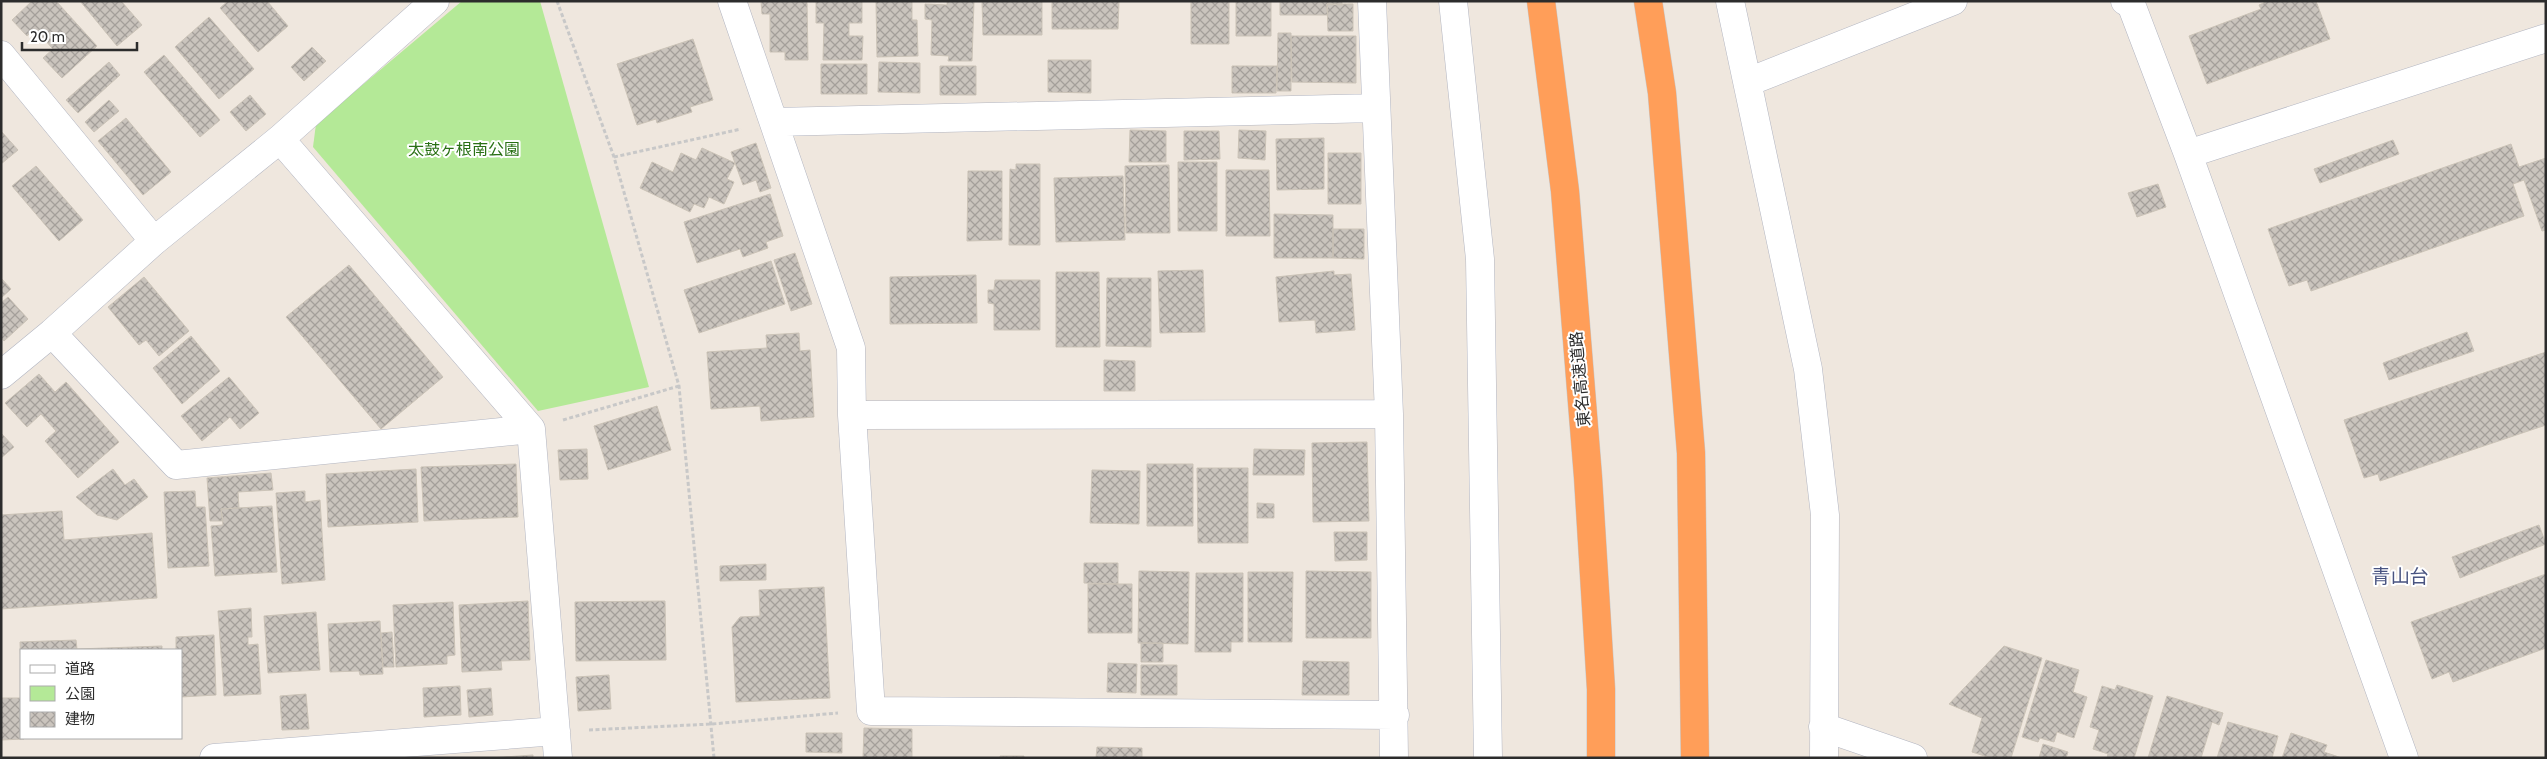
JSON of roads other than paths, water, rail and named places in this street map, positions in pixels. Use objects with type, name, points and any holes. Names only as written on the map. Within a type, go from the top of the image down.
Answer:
[{"type":"highway","name":"東名高速道路","points":[[1541,1],[1565,191],[1588,467],[1601,689],[1601,758]]},
{"type":"highway","points":[[1648,1],[1662,93],[1691,453],[1695,758]]},
{"type":"street","points":[[1,375],[52,333],[154,241],[280,140],[434,1]]},
{"type":"street","points":[[732,1],[776,122],[852,348],[852,415],[871,711],[1395,715]]},
{"type":"street","points":[[1372,1],[1389,414],[1395,715],[1394,758]]},
{"type":"street","points":[[1453,1],[1480,259],[1488,758]]},
{"type":"street","points":[[1730,1],[1808,369],[1825,515],[1824,758]]},
{"type":"street","points":[[1748,82],[1953,1]]},
{"type":"street","points":[[2125,1],[2131,4],[2188,154],[2404,758]]},
{"type":"street","points":[[2188,154],[2546,38]]},
{"type":"street","points":[[1,55],[154,241]]},
{"type":"street","points":[[776,122],[1376,108]]},
{"type":"street","points":[[214,758],[557,745],[531,429],[280,140]]},
{"type":"street","points":[[52,333],[176,465],[531,429]]},
{"type":"street","points":[[852,415],[1389,414]]},
{"type":"street","points":[[1823,727],[1913,758]]},
{"type":"district","name":"青山台","points":[[2400,576]]},
{"type":"park label","name":"太鼓ヶ根南公園","points":[[464,149]]}]
